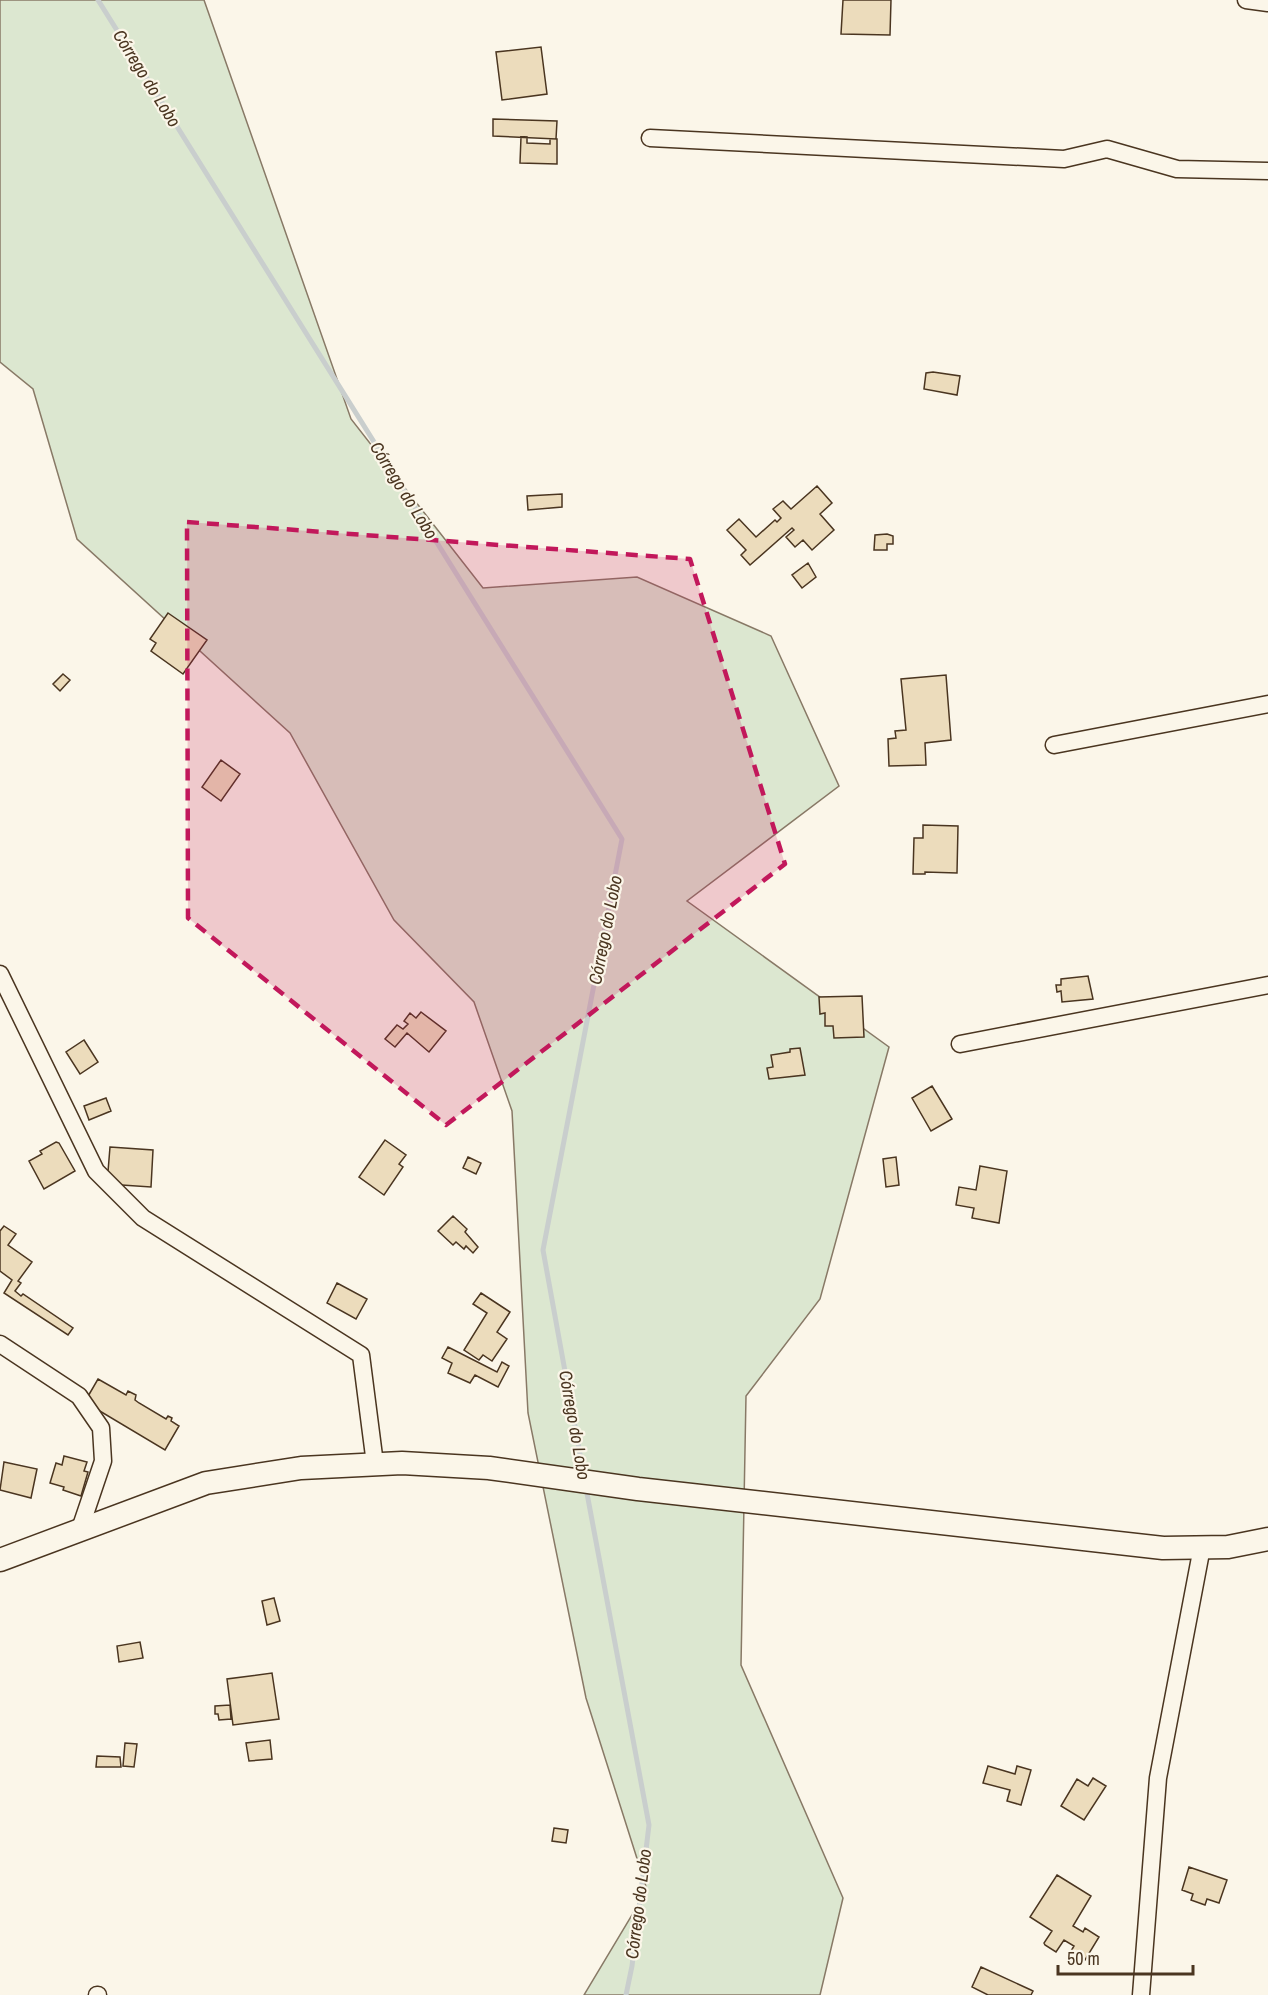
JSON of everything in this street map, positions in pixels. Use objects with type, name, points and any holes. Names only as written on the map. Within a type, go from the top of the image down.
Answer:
[{"type":"street","points":[[1246,0],[1268,3]]},
{"type":"street","points":[[650,138],[1064,159],[1107,149],[1178,169],[1268,171]]},
{"type":"street","points":[[1054,746],[1268,704]]},
{"type":"street","points":[[0,974],[96,1171],[143,1218],[361,1355],[375,1464]]},
{"type":"street","points":[[960,1044],[1268,985]]},
{"type":"street","points":[[0,1344],[79,1396],[101,1428],[103,1461],[80,1529]]},
{"type":"street","points":[[0,1560],[206,1483],[301,1468],[402,1462],[489,1468],[638,1489],[1152,1546],[1228,1547],[1268,1539]]},
{"type":"street","points":[[1141,1995],[1158,1778],[1202,1547]]},
{"type":"highlighted area","points":[[187,522],[690,559],[785,864],[446,1125],[188,918]]},
{"type":"green space","points":[[0,0],[204,0],[351,419],[483,588],[637,577],[771,636],[839,786],[687,901],[889,1047],[820,1299],[746,1396],[741,1665],[843,1898],[820,1995],[584,1995],[647,1890],[586,1698],[528,1413],[512,1111],[474,1002],[394,920],[290,733],[77,539],[33,389],[0,362]]},
{"type":"building","points":[[843,0],[891,0],[890,35],[841,34]]},
{"type":"building","points":[[541,47],[547,94],[502,100],[496,52]]},
{"type":"building","points":[[493,119],[557,121],[556,139],[493,136]]},
{"type":"building","points":[[521,137],[527,137],[527,143],[550,144],[550,139],[557,139],[557,164],[520,163]]},
{"type":"building","points":[[926,373],[960,376],[957,395],[924,389]]},
{"type":"building","points":[[817,486],[832,503],[820,514],[834,530],[812,550],[803,540],[795,547],[786,537],[794,530],[792,528],[750,565],[741,555],[746,550],[727,530],[739,519],[756,537],[775,520],[777,522],[781,518],[773,509],[783,501],[791,509]]},
{"type":"building","points":[[562,494],[562,507],[528,510],[527,496]]},
{"type":"building","points":[[875,535],[893,536],[893,544],[887,544],[887,550],[874,550]]},
{"type":"building","points":[[808,563],[816,577],[802,588],[792,575]]},
{"type":"building","points":[[168,613],[207,640],[183,674],[151,651],[156,643],[150,639]]},
{"type":"building","points":[[63,674],[70,680],[60,691],[53,684]]},
{"type":"building","points":[[946,675],[951,740],[925,743],[926,765],[889,766],[888,739],[896,738],[895,731],[906,730],[901,679]]},
{"type":"building","points":[[221,760],[240,774],[221,801],[202,787]]},
{"type":"building","points":[[923,825],[958,826],[957,873],[913,874],[914,838],[923,838]]},
{"type":"building","points":[[1088,976],[1093,999],[1062,1002],[1061,991],[1057,992],[1056,985],[1061,985],[1061,979]]},
{"type":"building","points":[[862,996],[864,1037],[834,1038],[833,1026],[825,1026],[825,1013],[820,1014],[819,997]]},
{"type":"building","points":[[421,1012],[446,1031],[429,1052],[407,1033],[395,1047],[385,1039],[397,1025],[403,1029],[408,1024],[404,1021],[410,1013],[416,1018]]},
{"type":"building","points":[[84,1040],[98,1062],[80,1074],[66,1052]]},
{"type":"building","points":[[800,1048],[805,1075],[769,1079],[767,1068],[773,1067],[771,1055]]},
{"type":"building","points":[[932,1086],[952,1119],[931,1131],[912,1098]]},
{"type":"building","points":[[106,1098],[111,1111],[89,1120],[84,1106]]},
{"type":"building","points":[[385,1140],[406,1155],[399,1164],[403,1167],[384,1195],[359,1177]]},
{"type":"building","points":[[56,1142],[59,1143],[75,1171],[44,1189],[29,1161],[42,1154],[40,1151]]},
{"type":"building","points":[[110,1147],[153,1150],[151,1187],[107,1184]]},
{"type":"building","points":[[468,1157],[481,1163],[476,1174],[463,1168]]},
{"type":"building","points":[[896,1157],[899,1185],[886,1187],[883,1159]]},
{"type":"building","points":[[980,1166],[1007,1171],[999,1223],[972,1218],[974,1208],[956,1205],[959,1187],[976,1190]]},
{"type":"building","points":[[453,1216],[467,1229],[465,1232],[478,1247],[473,1253],[466,1246],[464,1249],[456,1242],[453,1245],[438,1231]]},
{"type":"building","points":[[4,1226],[16,1234],[8,1245],[32,1262],[18,1281],[21,1283],[15,1291],[73,1328],[68,1335],[4,1293],[12,1280],[0,1271],[0,1231]]},
{"type":"building","points":[[337,1283],[367,1299],[356,1319],[327,1303]]},
{"type":"building","points":[[481,1293],[510,1312],[497,1332],[507,1339],[492,1361],[483,1355],[479,1360],[464,1350],[487,1313],[473,1304]]},
{"type":"building","points":[[448,1347],[497,1372],[502,1362],[509,1366],[498,1387],[475,1375],[470,1383],[448,1373],[452,1363],[442,1358]]},
{"type":"building","points":[[98,1379],[126,1395],[128,1391],[136,1395],[135,1400],[166,1419],[168,1416],[172,1418],[171,1421],[179,1426],[165,1450],[88,1404],[87,1398]]},
{"type":"building","points":[[64,1456],[87,1462],[84,1471],[88,1472],[81,1496],[50,1483],[56,1463],[62,1465]]},
{"type":"building","points":[[4,1462],[37,1469],[31,1498],[0,1490]]},
{"type":"building","points":[[274,1598],[280,1621],[267,1625],[262,1601]]},
{"type":"building","points":[[140,1642],[143,1658],[119,1662],[117,1646]]},
{"type":"building","points":[[272,1673],[279,1719],[233,1725],[227,1679]]},
{"type":"building","points":[[230,1705],[231,1719],[219,1720],[218,1714],[215,1714],[215,1706]]},
{"type":"building","points":[[270,1740],[272,1759],[249,1761],[246,1743]]},
{"type":"building","points":[[125,1743],[137,1744],[134,1767],[123,1766]]},
{"type":"building","points":[[97,1756],[120,1757],[121,1767],[96,1767]]},
{"type":"building","points":[[988,1766],[1015,1774],[1017,1766],[1031,1770],[1021,1805],[1007,1801],[1010,1790],[983,1783]]},
{"type":"building","points":[[1093,1778],[1106,1786],[1084,1820],[1061,1806],[1077,1779],[1088,1786]]},
{"type":"building","points":[[554,1828],[568,1830],[566,1843],[552,1841]]},
{"type":"building","points":[[1189,1867],[1227,1880],[1219,1903],[1207,1899],[1205,1905],[1191,1900],[1193,1894],[1182,1890]]},
{"type":"building","points":[[1057,1875],[1091,1896],[1073,1926],[1083,1932],[1085,1928],[1099,1937],[1085,1960],[1071,1951],[1074,1946],[1064,1940],[1056,1952],[1045,1945],[1052,1931],[1030,1917]]},
{"type":"building","points":[[981,1967],[1033,1991],[1031,1995],[988,1995],[972,1987]]},
{"type":"waterway","name":"Córrego do Lobo","points":[[98,0],[622,839],[543,1250],[584,1476]]},
{"type":"waterway","name":"Córrego do Lobo","points":[[586,1488],[649,1825],[632,1966],[626,1995]]}]
